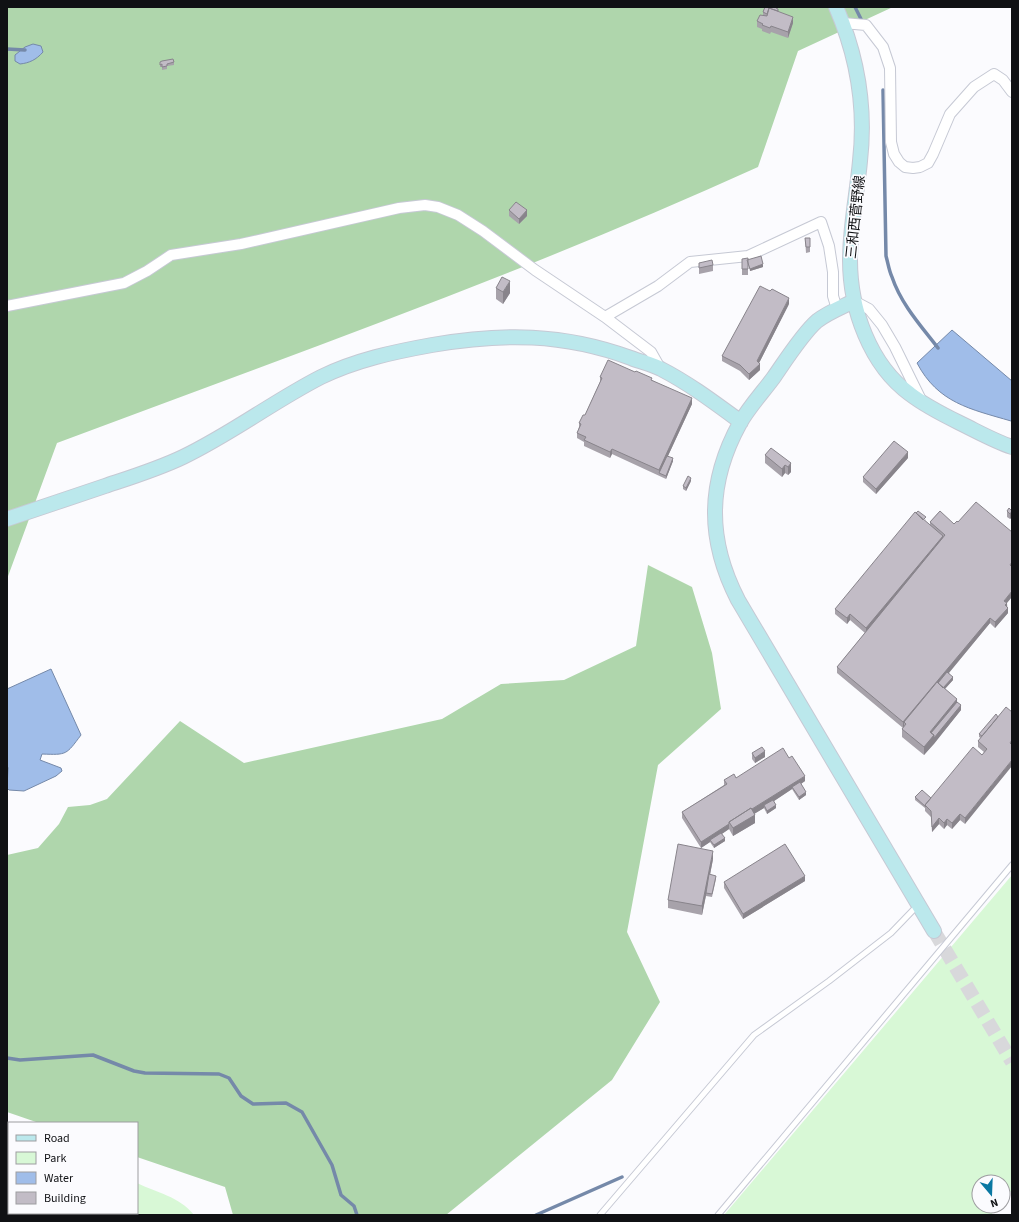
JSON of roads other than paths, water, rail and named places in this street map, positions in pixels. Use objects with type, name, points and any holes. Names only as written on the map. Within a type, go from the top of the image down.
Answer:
[{"type":"street","name":"三和西菅野線","points":[[836,7],[843,23],[856,70],[862,114],[860,160],[850,241],[850,262],[854,301],[859,320],[871,347],[882,366],[900,385],[924,404],[951,419],[1012,447]]},
{"type":"street","points":[[843,23],[866,26],[883,47],[890,68],[891,142],[898,162],[905,167],[920,167],[928,163],[950,114],[974,88],[994,74],[1003,80],[1012,92]]},
{"type":"street","points":[[7,306],[124,283],[171,255],[241,244],[399,208],[425,205],[438,207],[458,215],[483,231],[535,270],[605,317],[651,352],[660,368]]},
{"type":"street","points":[[605,317],[658,286],[690,262],[748,256],[822,222],[829,246],[833,272],[833,296],[837,309]]},
{"type":"street","points":[[924,404],[895,347],[882,325],[869,308],[854,301],[837,309],[816,321],[741,422],[727,449],[718,476],[714,514],[719,555],[728,580],[738,600],[934,931]]},
{"type":"street","points":[[7,519],[152,471],[181,458],[208,445],[292,393],[343,367],[378,356],[449,342],[493,337],[546,338],[588,344],[616,352],[660,368],[701,392],[741,422]]},
{"type":"lane","points":[[718,1215],[1012,865]]},
{"type":"lane","points":[[600,1215],[754,1035],[829,981],[891,933],[918,905]]},
{"type":"water","points":[[33,44],[41,46],[43,52],[32,61],[26,63],[20,64],[15,61],[15,55],[25,47]]},
{"type":"water","points":[[952,330],[1012,381],[1011,421],[969,408],[956,402],[945,396],[925,376],[917,363]]},
{"type":"water","points":[[51,669],[81,735],[69,750],[61,754],[42,754],[40,760],[61,768],[62,771],[56,776],[24,791],[9,790],[7,788],[7,689]]},
{"type":"waterway","points":[[855,7],[861,19]]},
{"type":"waterway","points":[[7,49],[25,50]]},
{"type":"waterway","points":[[883,90],[886,256],[891,275],[906,306],[938,348]]},
{"type":"waterway","points":[[7,1058],[20,1060],[93,1055],[134,1071],[145,1073],[219,1074],[229,1078],[241,1096],[253,1104],[286,1103],[302,1112],[332,1165],[341,1195],[354,1206],[357,1215]]},
{"type":"waterway","points":[[536,1215],[622,1177]]},
{"type":"tunnel","points":[[934,931],[1012,1062]]}]
